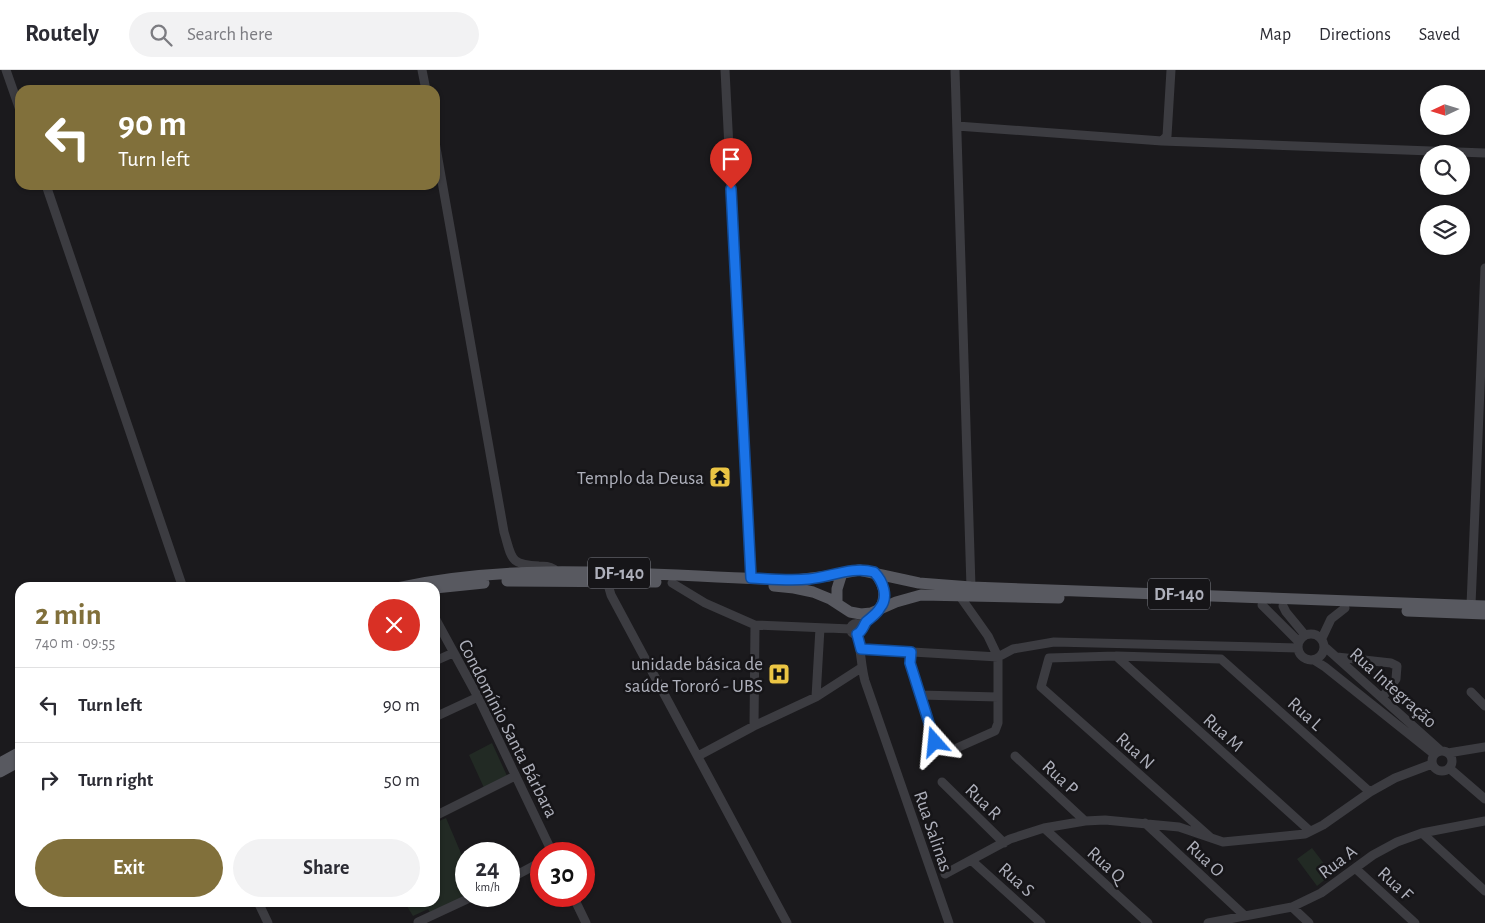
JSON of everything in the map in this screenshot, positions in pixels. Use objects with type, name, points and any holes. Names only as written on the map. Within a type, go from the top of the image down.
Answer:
[{"type":"main road","name":"DF-140","points":[[420,582],[467,576],[556,571],[794,580],[859,570],[919,583],[970,587],[1485,606]]},
{"type":"main road","points":[[874,572],[884,590],[884,600],[880,609]]},
{"type":"main road","points":[[842,573],[837,589],[842,607]]},
{"type":"main road","name":"DF-140","points":[[440,587],[512,580],[607,581],[794,588],[813,592],[842,607],[861,614],[871,613],[916,596],[933,594],[1485,614]]},
{"type":"main road","points":[[0,763],[15,755]]},
{"type":"main road","points":[[0,772],[15,764]]},
{"type":"street","points":[[6,70],[15,96]]},
{"type":"street","points":[[422,70],[425,85]]},
{"type":"street","points":[[725,70],[751,578]]},
{"type":"street","points":[[955,70],[970,587]]},
{"type":"street","points":[[1162,141],[1167,136],[1171,70]]},
{"type":"street","points":[[957,126],[1162,141],[1485,153]]},
{"type":"street","points":[[440,170],[504,532],[511,555],[517,564],[552,567],[556,571]]},
{"type":"street","points":[[48,190],[181,582]]},
{"type":"street","points":[[1471,605],[1485,268]]},
{"type":"street","points":[[607,581],[611,595],[787,923]]},
{"type":"street","points":[[672,583],[705,603],[755,625],[855,629],[880,609]]},
{"type":"street","points":[[911,652],[910,663],[935,742],[941,750],[950,751],[995,731],[998,723],[998,657],[988,636],[959,595]]},
{"type":"street","points":[[1262,605],[1301,642]]},
{"type":"street","points":[[1284,606],[1301,642],[1302,656],[1310,661],[1322,656],[1323,643],[1332,619],[1345,608]]},
{"type":"street","name":"Rua Salinas","points":[[842,607],[855,629],[861,649],[861,668],[949,923]]},
{"type":"street","points":[[754,726],[755,625]]},
{"type":"street","name":"Condomínio Santa Bárbara","points":[[440,628],[478,697],[547,842]]},
{"type":"street","points":[[816,697],[820,628]]},
{"type":"street","points":[[861,649],[998,657],[1013,649],[1054,642],[1301,642],[1313,634],[1323,643]]},
{"type":"street","name":"Rua Integração","points":[[1323,643],[1441,753]]},
{"type":"street","points":[[440,659],[453,653]]},
{"type":"street","name":"Rua L","points":[[1116,656],[1220,659],[1370,792]]},
{"type":"street","name":"Rua N","points":[[1116,656],[1049,658],[1040,687],[1210,837]]},
{"type":"street","name":"Rua M","points":[[1116,656],[1310,831]]},
{"type":"street","points":[[1337,657],[1391,663],[1397,666],[1396,679],[1382,698]]},
{"type":"street","name":"Rua Integração","points":[[1314,660],[1441,753]]},
{"type":"street","points":[[698,756],[754,726],[816,697],[861,668]]},
{"type":"street","points":[[1349,686],[1358,676]]},
{"type":"street","points":[[1471,692],[1485,706]]},
{"type":"street","points":[[920,695],[998,697]]},
{"type":"street","points":[[440,715],[478,697]]},
{"type":"street","points":[[945,874],[1004,843],[1044,828],[1085,821],[1105,820],[1179,827],[1222,842],[1305,834],[1323,825],[1370,792],[1410,771],[1432,764],[1441,753],[1485,747]]},
{"type":"street","points":[[1432,764],[1434,768],[1442,771],[1449,768],[1452,760],[1441,753]]},
{"type":"street","name":"Rua P","points":[[1015,756],[1085,821]]},
{"type":"street","points":[[1449,768],[1485,799]]},
{"type":"street","points":[[440,814],[515,776]]},
{"type":"street","name":"Rua R","points":[[942,782],[1004,843]]},
{"type":"street","name":"Rua A","points":[[1208,923],[1292,907],[1322,893],[1373,855],[1397,842],[1422,833],[1485,821]]},
{"type":"street","name":"Rua O","points":[[1146,823],[1245,916]]},
{"type":"street","name":"Rua Q","points":[[1044,828],[1148,923]]},
{"type":"street","points":[[1422,833],[1485,891]]},
{"type":"street","name":"Rua S","points":[[971,860],[1041,923]]},
{"type":"street","name":"Rua F","points":[[1355,868],[1414,923]]},
{"type":"street","points":[[418,922],[455,905]]},
{"type":"street","points":[[260,907],[268,923]]},
{"type":"street","points":[[578,907],[586,923]]},
{"type":"street","points":[[1292,907],[1309,923]]},
{"type":"shaded area","points":[[492,743],[508,778],[485,790],[469,755]]},
{"type":"shaded area","points":[[446,818],[456,842],[455,902],[431,914],[428,909],[413,916],[407,907],[440,907],[440,821]]},
{"type":"shaded area","points":[[1312,848],[1332,874],[1317,886],[1297,859]]},
{"type":"place","name":"Templo da Deusa","points":[[720,477]]},
{"type":"place","name":"unidade básica de saúde Tororó - UBS","points":[[779,674]]},
{"type":"route","points":[[731,189],[751,578],[794,580],[828,576],[853,570],[874,572],[884,590],[884,600],[880,609],[857,634],[861,649],[911,652],[910,663],[935,742]]}]
